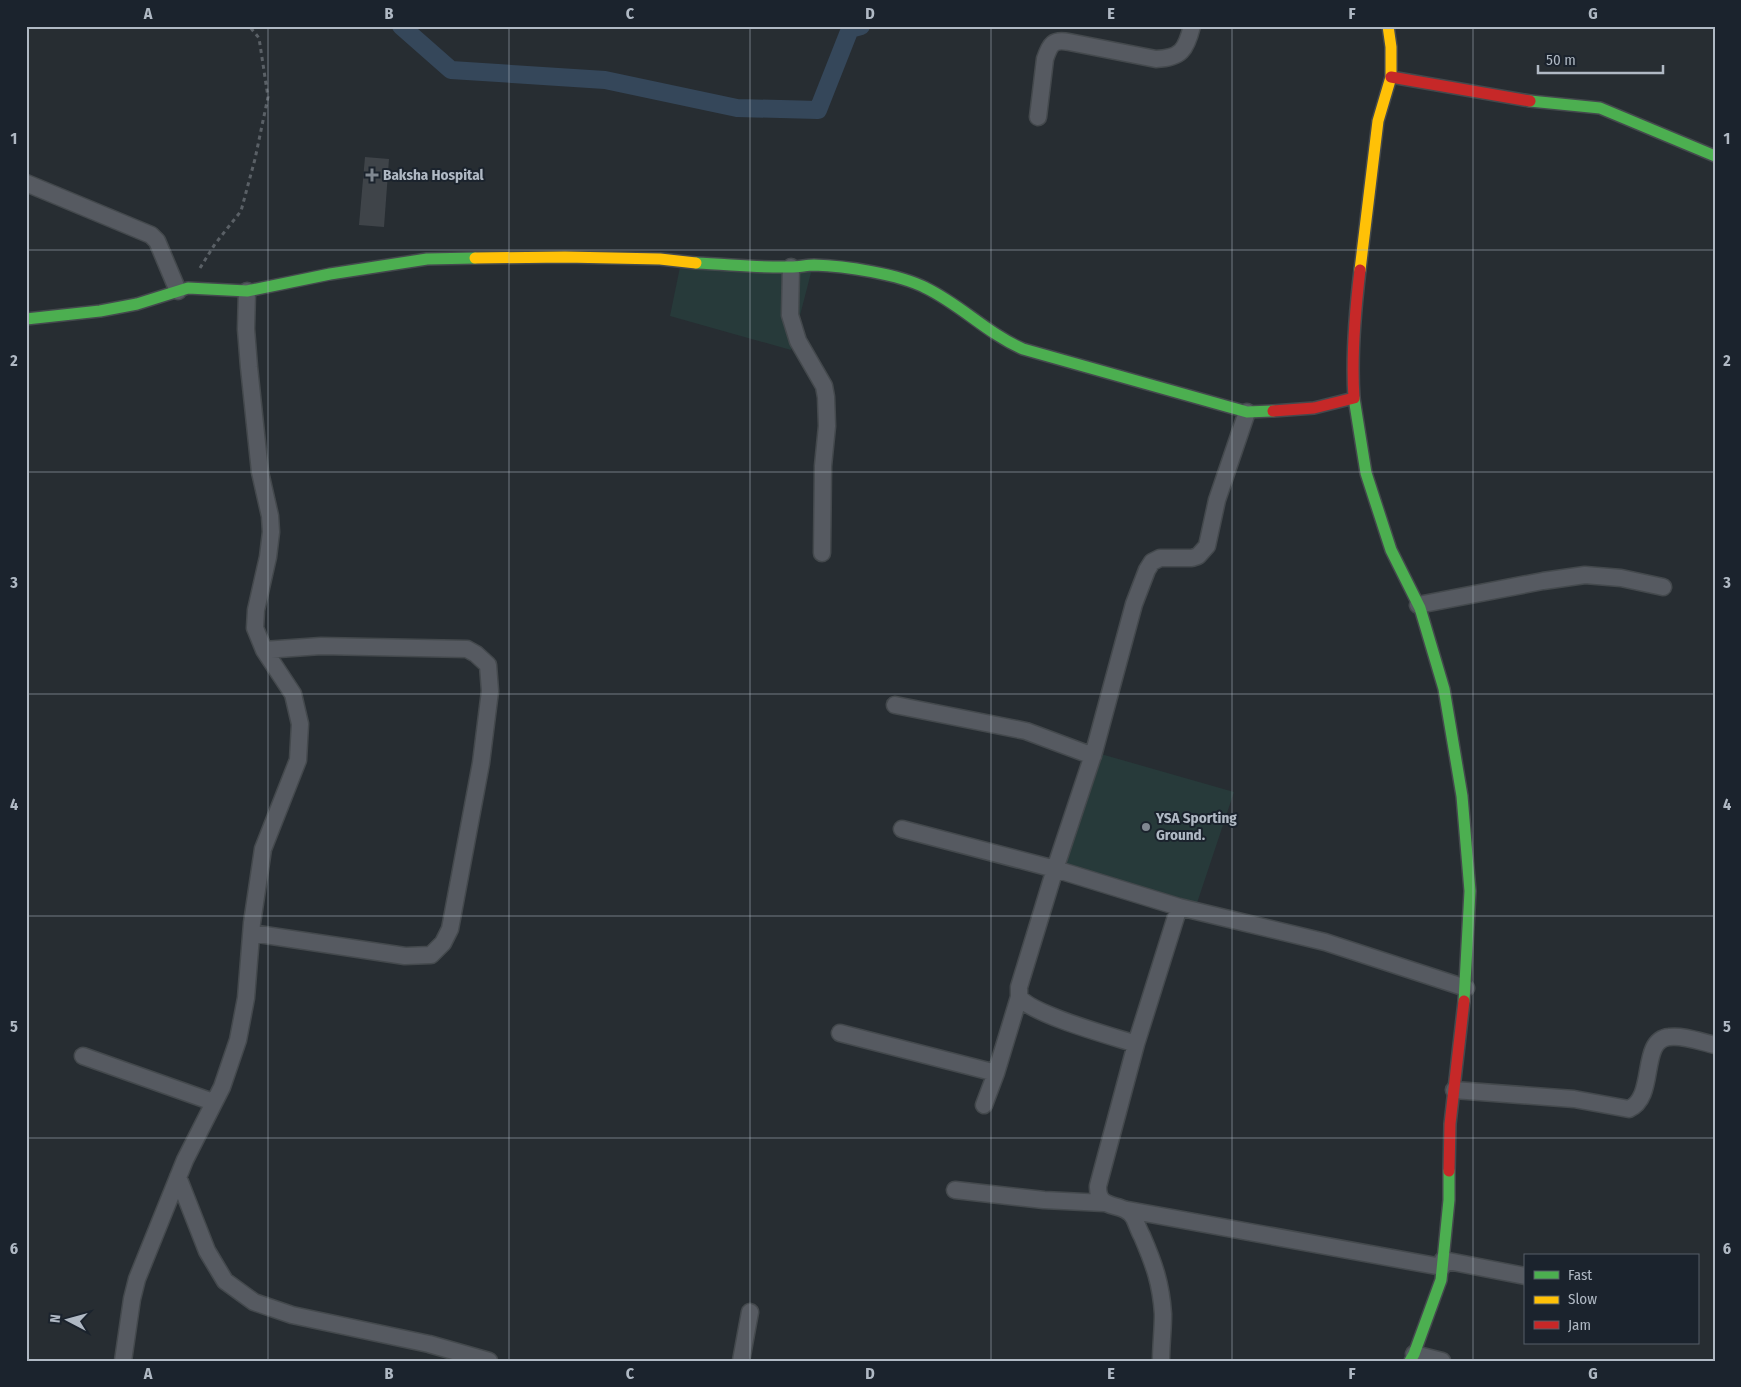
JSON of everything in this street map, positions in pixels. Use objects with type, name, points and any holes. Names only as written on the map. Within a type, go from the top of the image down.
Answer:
[{"type":"street","points":[[1038,118],[1045,58],[1048,49],[1055,42],[1060,40],[1156,59],[1170,59],[1180,53],[1186,44],[1192,26]]},
{"type":"street","points":[[1394,26],[1388,26],[1391,47],[1391,76],[1378,120],[1355,315],[1352,372],[1354,398],[1366,473],[1391,550],[1418,605],[1444,689],[1462,796],[1470,891],[1466,988],[1450,1124],[1449,1200],[1441,1280],[1412,1357],[1442,1361]]},
{"type":"street","points":[[1391,76],[1520,100],[1600,108],[1715,156]]},
{"type":"street","points":[[26,183],[151,235],[157,241],[183,290]]},
{"type":"street","points":[[26,319],[100,311],[137,304],[183,290],[247,291],[330,274],[427,258],[660,259],[681,262],[813,265],[867,272],[912,282],[956,305],[999,337],[1023,349],[1247,412],[1314,408],[1354,398]]},
{"type":"street","points":[[791,266],[790,315],[798,341],[824,386],[826,397],[827,426],[823,466],[822,553]]},
{"type":"street","points":[[123,1361],[132,1299],[137,1279],[185,1160],[222,1087],[238,1040],[246,998],[263,849],[298,760],[300,724],[293,694],[264,650],[255,628],[256,610],[268,557],[271,532],[270,516],[260,472],[249,367],[246,329],[247,291]]},
{"type":"street","points":[[984,1105],[996,1073],[1019,997],[1019,987],[1092,756],[1134,604],[1152,562],[1160,558],[1192,558],[1198,556],[1207,546],[1217,500],[1247,412]]},
{"type":"street","points":[[1418,605],[1542,581],[1585,575],[1621,578],[1663,587]]},
{"type":"street","points":[[252,934],[405,956],[431,955],[443,943],[450,929],[481,763],[490,691],[488,665],[467,649],[321,646],[264,650]]},
{"type":"street","points":[[895,705],[1026,731],[1092,756]]},
{"type":"street","points":[[902,828],[1055,869],[1179,907],[1325,942],[1466,988]]},
{"type":"street","points":[[1104,1202],[1098,1193],[1098,1186],[1136,1044],[1179,907]]},
{"type":"street","points":[[1019,997],[1028,1005],[1055,1017],[1136,1044]]},
{"type":"street","points":[[840,1033],[996,1073]]},
{"type":"street","points":[[1454,1090],[1574,1099],[1628,1109],[1634,1107],[1644,1093],[1652,1050],[1665,1038],[1671,1036],[1715,1045]]},
{"type":"street","points":[[83,1056],[213,1102]]},
{"type":"street","points":[[178,1177],[207,1251],[225,1280],[254,1302],[292,1314],[429,1344],[488,1361]]},
{"type":"street","points":[[955,1190],[1044,1200],[1104,1202],[1128,1210],[1442,1264],[1524,1276]]},
{"type":"street","points":[[1128,1210],[1134,1218],[1159,1277],[1163,1315],[1161,1361]]},
{"type":"street","points":[[742,1361],[750,1312]]},
{"type":"path","points":[[183,290],[241,211],[255,159],[268,97],[259,38],[249,26]]},
{"type":"shaded area","points":[[681,262],[813,265],[791,350],[670,316]]},
{"type":"shaded area","name":"YSA Sporting Ground.","points":[[1094,752],[1234,792],[1197,903],[1057,861]]},
{"type":"building","points":[[365,157],[389,159],[384,227],[359,225]]},
{"type":"waterway","points":[[401,26],[451,70],[605,80],[737,108],[818,110],[850,29],[861,26]]},
{"type":"traffic: fast","points":[[1530,101],[1600,108],[1715,156]]},
{"type":"traffic: fast","points":[[26,319],[100,311],[137,304],[188,288],[247,291],[330,274],[427,259],[475,258]]},
{"type":"traffic: fast","points":[[696,263],[767,267],[814,265],[856,269],[887,275],[915,283],[939,295],[998,336],[1023,349],[1247,412],[1273,411]]},
{"type":"traffic: fast","points":[[1354,398],[1366,473],[1391,550],[1420,608],[1444,689],[1462,796],[1470,891],[1464,1001]]},
{"type":"traffic: fast","points":[[1410,1361],[1441,1280],[1449,1200],[1449,1171]]},
{"type":"traffic: slow","points":[[1360,270],[1378,121],[1391,77],[1391,47],[1388,26]]},
{"type":"traffic: slow","points":[[475,258],[660,259],[696,263]]},
{"type":"traffic: jam","points":[[1391,77],[1530,101]]},
{"type":"traffic: jam","points":[[1273,411],[1314,408],[1354,398],[1354,334],[1360,270]]},
{"type":"traffic: jam","points":[[1449,1171],[1450,1124],[1464,1001]]},
{"type":"place","name":"Baksha Hospital","points":[[372,175]]},
{"type":"place","name":"YSA Sporting Ground.","points":[[1146,827]]}]
